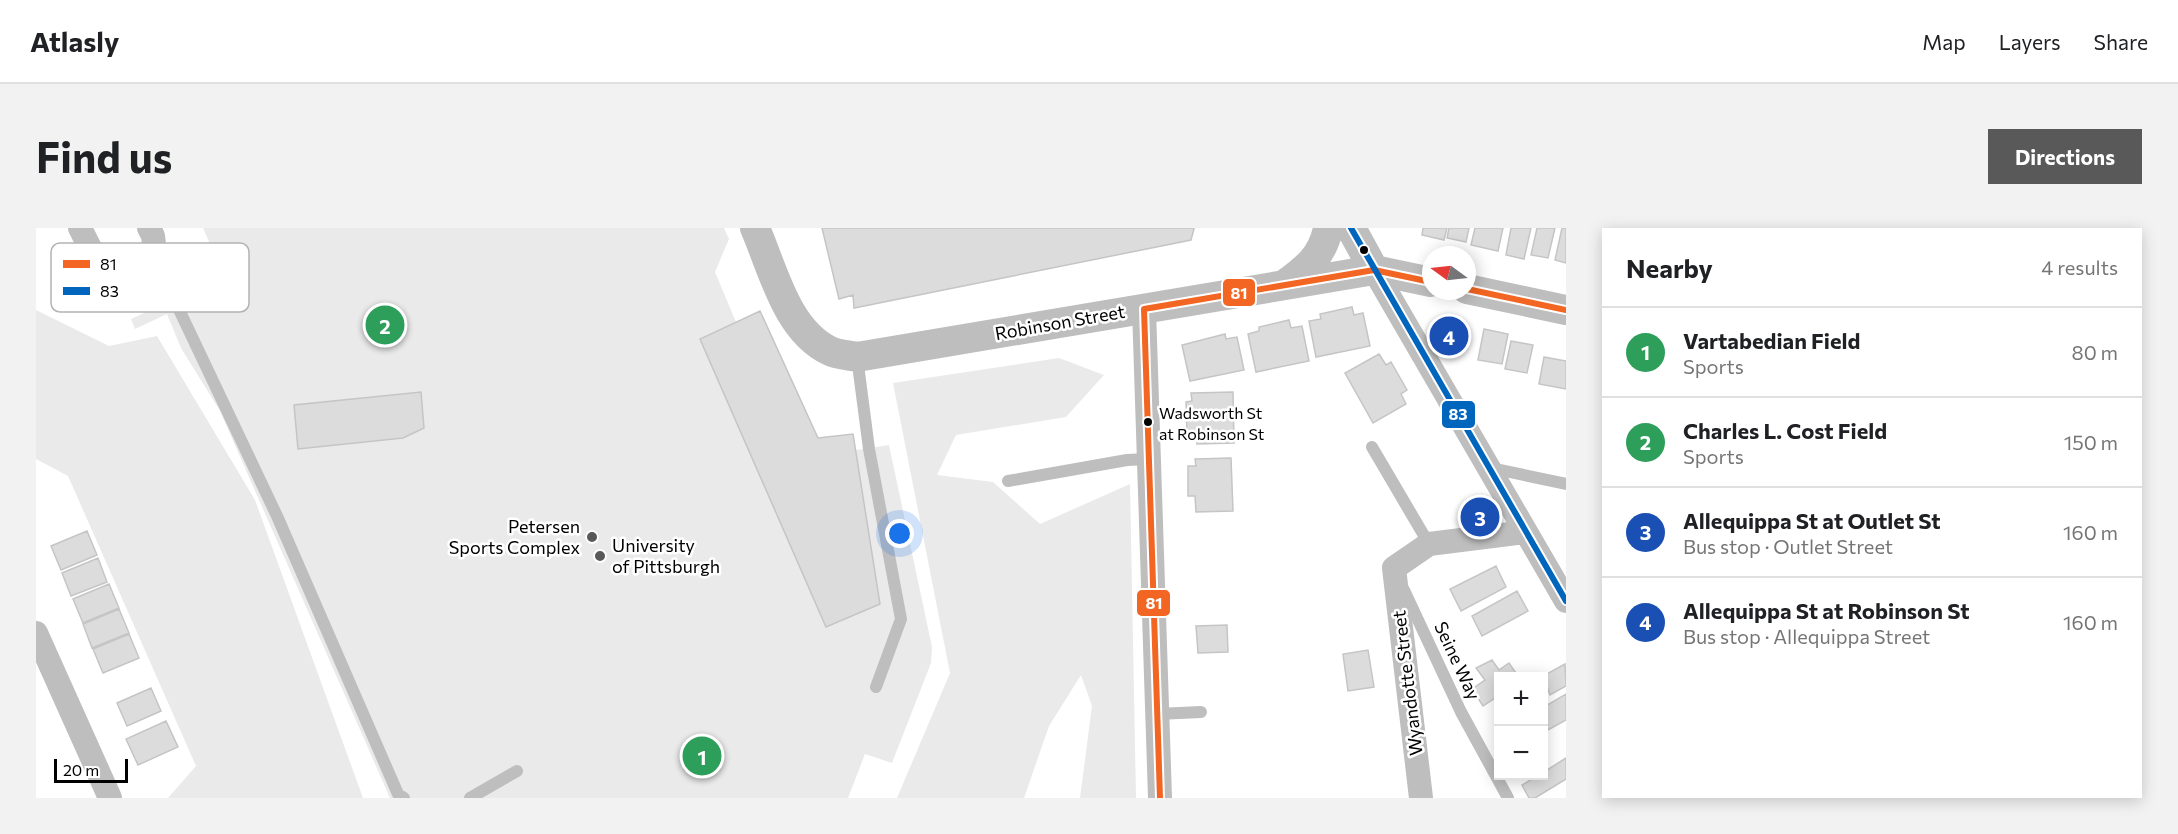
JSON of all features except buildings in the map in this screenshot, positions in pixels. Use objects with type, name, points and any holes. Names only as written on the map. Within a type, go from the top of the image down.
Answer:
[{"type":"street","points":[[80,228],[88,243]]},
{"type":"street","points":[[149,228],[154,243]]},
{"type":"street","points":[[755,228],[795,320],[814,340],[844,355]]},
{"type":"street","points":[[1283,286],[1310,266],[1325,244],[1328,228]]},
{"type":"street","points":[[1351,228],[1566,601]]},
{"type":"street","name":"Robinson Street","points":[[844,355],[1144,309],[1374,270],[1422,280]]},
{"type":"street","points":[[1476,292],[1566,310]]},
{"type":"street","points":[[1144,309],[1160,798]]},
{"type":"street","points":[[1394,568],[1429,544],[1526,532]]},
{"type":"street","name":"Wyandotte Street","points":[[1394,568],[1421,798]]},
{"type":"street","points":[[36,633],[110,798]]},
{"type":"lane","points":[[180,312],[277,516],[398,794],[404,798]]},
{"type":"lane","points":[[844,355],[869,448],[901,619],[876,687]]},
{"type":"lane","points":[[1372,447],[1429,544]]},
{"type":"lane","points":[[1008,481],[1127,460],[1149,459]]},
{"type":"lane","points":[[1489,468],[1566,484]]},
{"type":"lane","name":"Seine Way","points":[[1394,568],[1461,712],[1508,798]]},
{"type":"lane","points":[[1157,714],[1201,712]]},
{"type":"lane","points":[[470,798],[517,771]]},
{"type":"shaded area","name":"Petersen Sports Complex","points":[[203,228],[724,228],[729,239],[715,272],[736,322],[760,311],[818,438],[853,434],[856,450],[889,445],[932,647],[931,663],[892,763],[865,754],[848,798],[390,798],[220,411],[181,348],[167,314],[135,329],[131,319],[146,312],[249,312],[249,243],[210,243]]},
{"type":"shaded area","points":[[36,310],[109,346],[157,336],[255,500],[363,798],[168,798],[196,766],[68,476],[36,459]]},
{"type":"shaded area","points":[[1059,358],[1104,375],[1066,417],[956,435],[937,475],[993,482],[1040,524],[1130,484],[1136,798],[1080,798],[1092,706],[1081,675],[1049,726],[1024,798],[897,798],[950,673],[893,383]]},
{"type":"transit line","name":"83","points":[[1351,228],[1566,601]]},
{"type":"transit line","name":"81","points":[[1160,798],[1144,309],[1374,270],[1422,280]]},
{"type":"transit line","name":"81","points":[[1476,291],[1566,310]]},
{"type":"place","name":"Charles L. Cost Field","points":[[385,325]]},
{"type":"place","name":"Allequippa St at Robinson St","points":[[1449,336]]},
{"type":"place","name":"Wadsworth St at Robinson St","points":[[1148,422]]},
{"type":"place","name":"Allequippa St at Outlet St","points":[[1480,517]]},
{"type":"place","name":"Petersen Sports Complex","points":[[592,537]]},
{"type":"place","name":"University of Pittsburgh","points":[[600,556]]},
{"type":"place","name":"Vartabedian Field","points":[[702,756]]}]
